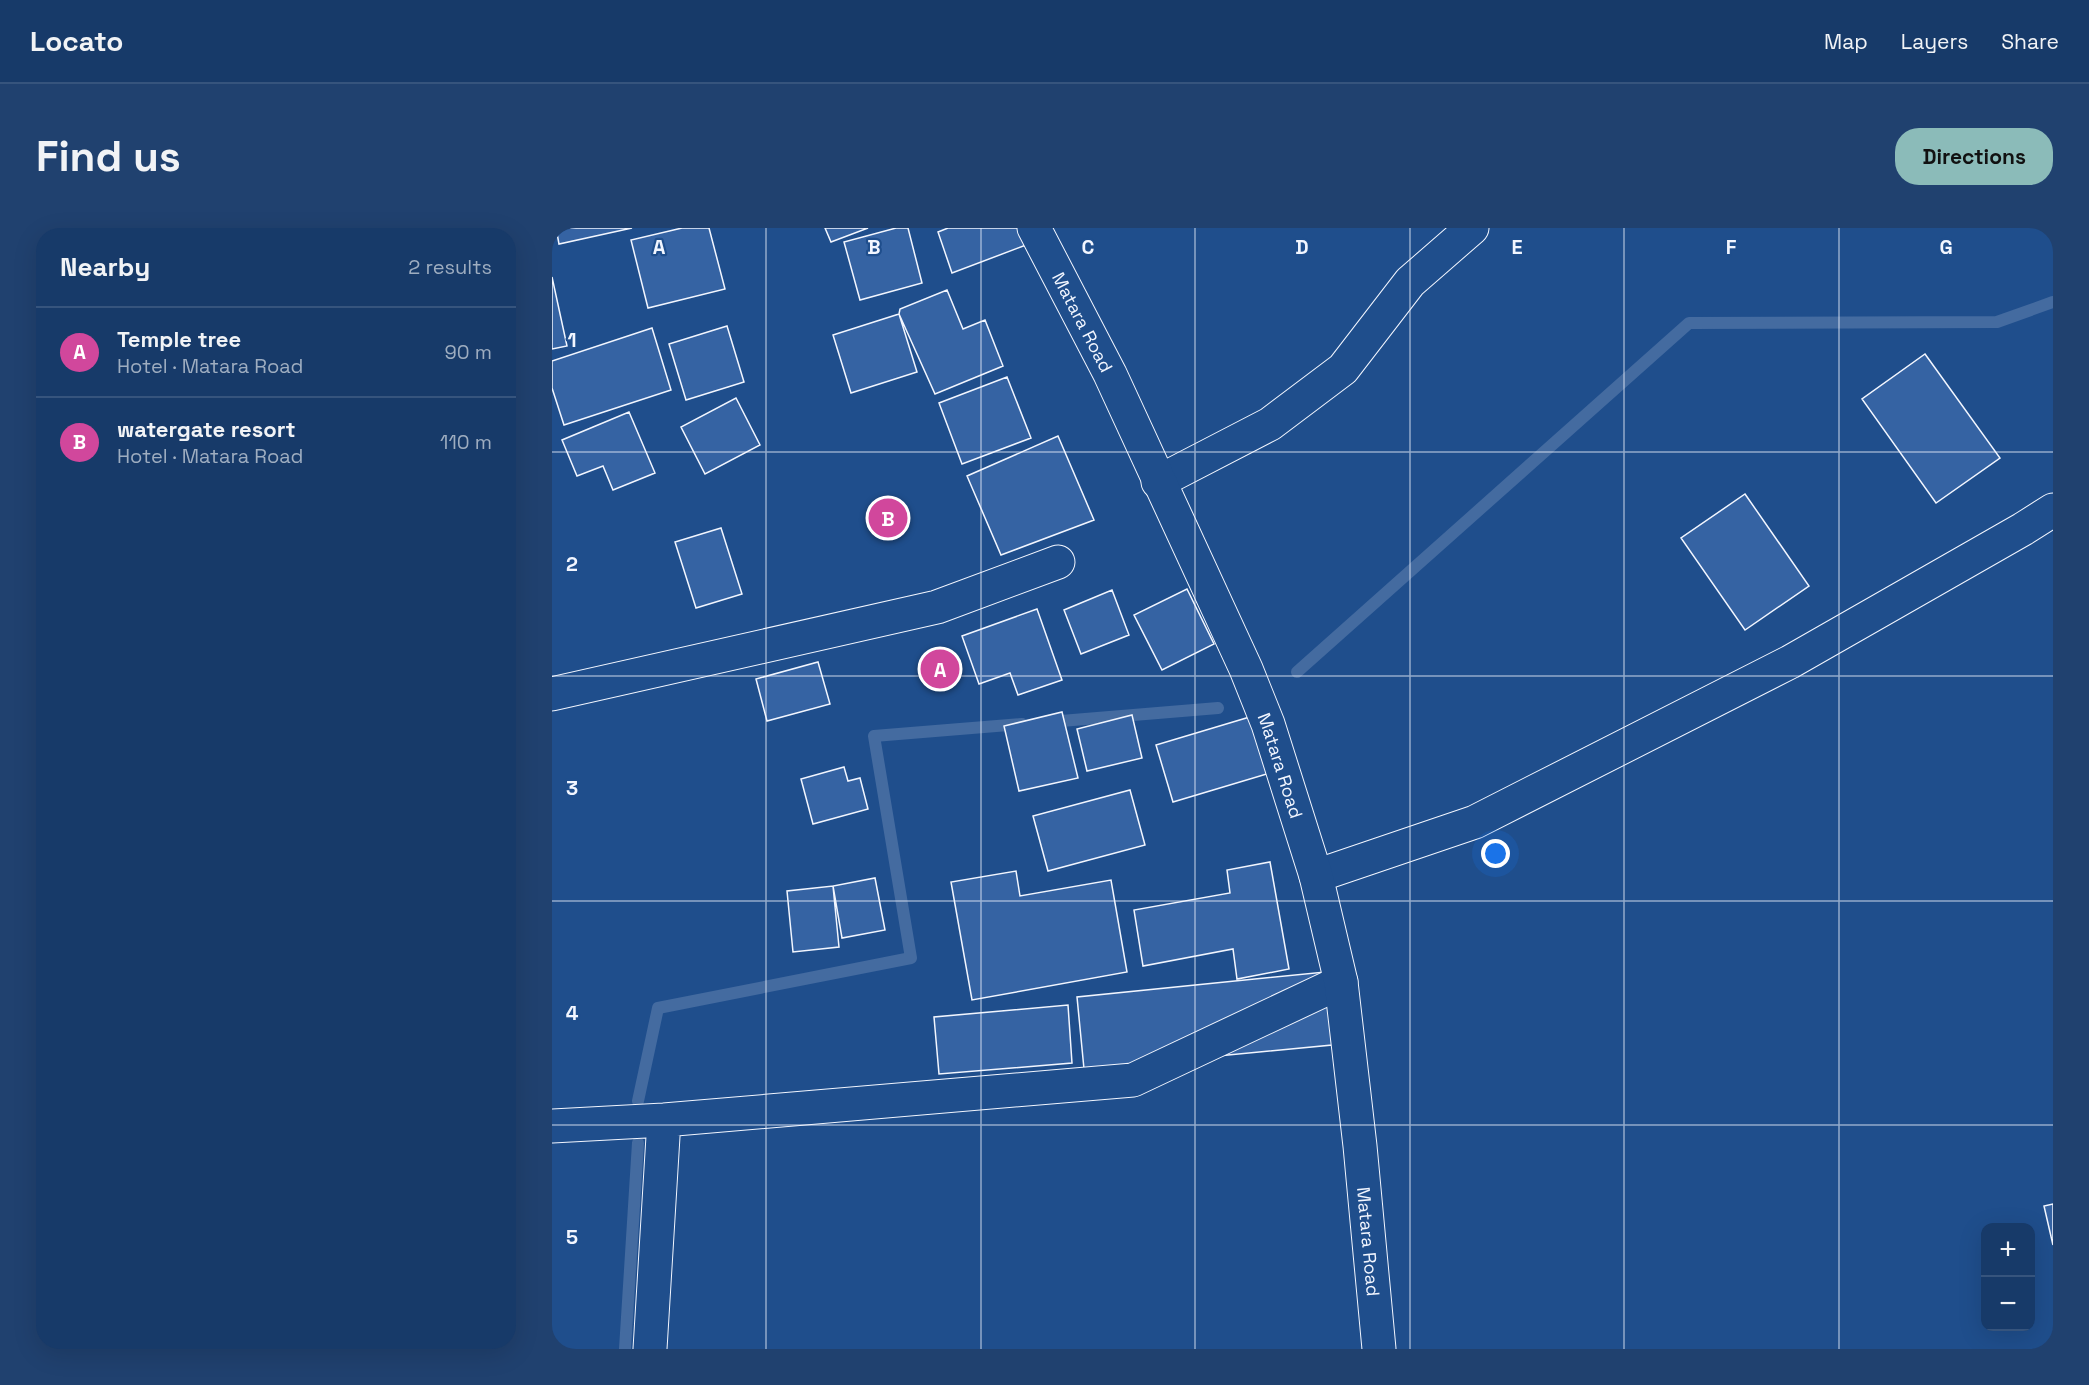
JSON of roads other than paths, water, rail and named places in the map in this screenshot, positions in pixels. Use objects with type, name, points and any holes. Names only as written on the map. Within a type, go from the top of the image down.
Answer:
[{"type":"main road","name":"Matara Road","points":[[1034,228],[1110,374],[1246,669],[1268,724],[1316,876],[1341,982],[1360,1146],[1379,1349]]},
{"type":"main road","points":[[1158,482],[1270,424],[1343,369],[1410,282],[1472,228]]},
{"type":"main road","points":[[1316,876],[1475,822],[1790,662],[2053,510]]},
{"type":"main road","points":[[552,694],[937,607],[1058,562]]},
{"type":"main road","points":[[552,1126],[664,1120],[1133,1080],[1341,982]]},
{"type":"main road","points":[[650,1349],[664,1120]]},
{"type":"waterway","points":[[1297,672],[1689,323],[1997,322],[2053,302]]},
{"type":"waterway","points":[[1049,722],[1218,708]]},
{"type":"waterway","points":[[638,1101],[658,1008],[911,958],[874,736],[1022,724]]},
{"type":"waterway","points":[[625,1349],[638,1143]]},
{"type":"place","name":"watergate resort","points":[[888,518]]},
{"type":"place","name":"Temple tree","points":[[940,669]]}]
